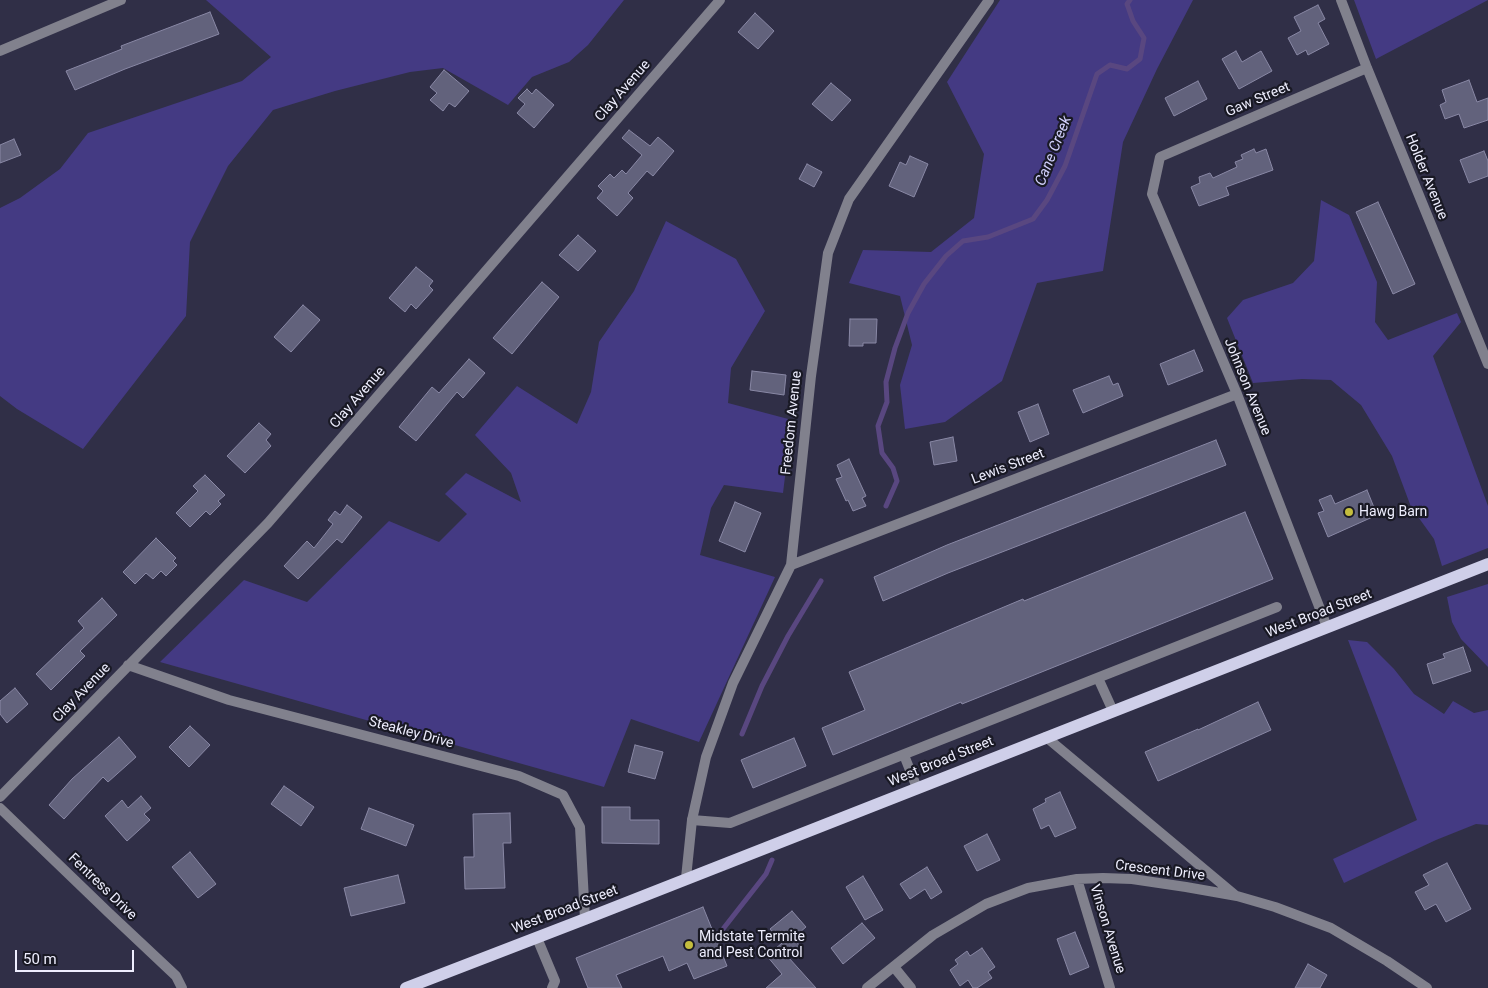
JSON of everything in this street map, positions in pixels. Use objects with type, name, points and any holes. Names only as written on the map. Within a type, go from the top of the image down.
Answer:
[{"type":"main road","name":"West Broad Street","points":[[406,988],[1488,564]]},
{"type":"street","points":[[0,51],[121,0]]},
{"type":"street","name":"Clay Avenue","points":[[0,797],[268,523],[720,0]]},
{"type":"street","name":"Freedom Avenue","points":[[686,878],[692,820],[706,757],[733,683],[791,565],[811,376],[828,253],[849,199],[989,0]]},
{"type":"street","name":"Holder Avenue","points":[[1341,0],[1488,364]]},
{"type":"street","name":"Gaw Street","points":[[1160,157],[1367,68]]},
{"type":"street","name":"Johnson Avenue","points":[[1160,157],[1152,194],[1236,394],[1327,626]]},
{"type":"street","name":"Lewis Street","points":[[791,565],[1236,394]]},
{"type":"street","points":[[692,820],[730,823],[1277,607]]},
{"type":"street","name":"Steakley Drive","points":[[128,666],[229,700],[519,776],[563,795],[580,827],[585,919]]},
{"type":"street","points":[[1098,678],[1113,711]]},
{"type":"street","points":[[1046,737],[1237,896]]},
{"type":"street","points":[[904,755],[917,788]]},
{"type":"street","name":"Fentress Drive","points":[[0,808],[176,976],[182,988]]},
{"type":"street","name":"Crescent Drive","points":[[867,988],[933,935],[986,904],[1028,888],[1077,879],[1132,879],[1237,896],[1275,907],[1331,928],[1388,961],[1427,988]]},
{"type":"street","name":"Vinson Avenue","points":[[1077,879],[1110,988]]},
{"type":"street","points":[[537,938],[555,981],[552,988]]},
{"type":"street","points":[[894,967],[911,988]]},
{"type":"shaded area","points":[[206,0],[624,0],[588,45],[569,62],[532,77],[508,105],[443,68],[410,72],[335,91],[273,110],[228,166],[190,242],[186,316],[83,449],[17,409],[0,396],[0,208],[20,198],[60,169],[88,133],[242,81],[271,57]]},
{"type":"shaded area","points":[[1000,0],[1193,0],[1157,69],[1123,142],[1103,271],[1037,283],[1002,381],[945,422],[905,429],[900,385],[912,345],[900,296],[849,283],[863,250],[931,252],[974,218],[984,154],[947,82]]},
{"type":"shaded area","points":[[1354,0],[1488,0],[1376,59]]},
{"type":"shaded area","points":[[1321,200],[1349,215],[1377,282],[1375,322],[1388,340],[1457,313],[1461,322],[1433,356],[1488,506],[1488,548],[1442,566],[1434,539],[1411,507],[1392,456],[1361,405],[1331,380],[1302,379],[1253,383],[1227,318],[1243,300],[1293,283],[1314,261]]},
{"type":"shaded area","points":[[666,221],[736,259],[765,311],[731,368],[728,403],[792,420],[783,493],[724,485],[711,508],[700,555],[775,577],[699,742],[631,719],[604,787],[160,662],[244,580],[307,602],[389,521],[439,542],[467,514],[445,494],[466,473],[521,502],[511,473],[475,435],[517,386],[577,424],[591,392],[599,342],[634,291]]},
{"type":"shaded area","points":[[1488,584],[1488,667],[1461,639],[1452,622],[1447,597]]},
{"type":"shaded area","points":[[1348,640],[1367,642],[1394,669],[1414,694],[1444,714],[1453,701],[1474,713],[1488,710],[1488,825],[1476,824],[1436,840],[1344,883],[1333,859],[1417,820]]},
{"type":"building","points":[[1318,5],[1325,19],[1318,23],[1329,44],[1308,55],[1306,50],[1297,55],[1288,38],[1301,31],[1294,17]]},
{"type":"building","points":[[210,12],[219,34],[75,90],[66,71],[122,49],[121,46]]},
{"type":"building","points":[[755,13],[774,31],[758,49],[738,32]]},
{"type":"building","points":[[1236,51],[1242,62],[1261,51],[1272,71],[1239,89],[1222,59]]},
{"type":"building","points":[[444,70],[469,91],[455,107],[449,103],[443,111],[430,100],[437,93],[430,87]]},
{"type":"building","points":[[1469,80],[1477,102],[1488,98],[1488,120],[1464,128],[1459,114],[1445,119],[1440,105],[1446,102],[1442,90]]},
{"type":"building","points":[[1198,81],[1207,99],[1174,116],[1165,98]]},
{"type":"building","points":[[831,83],[851,100],[832,121],[812,104]]},
{"type":"building","points":[[527,89],[532,94],[536,89],[554,105],[534,128],[517,113],[525,104],[518,98]]},
{"type":"building","points":[[629,130],[650,146],[658,137],[674,151],[653,176],[647,171],[628,193],[633,198],[617,216],[597,198],[603,191],[598,186],[610,174],[614,178],[622,170],[626,174],[642,155],[622,138]]},
{"type":"building","points":[[14,139],[21,155],[0,163],[0,145]]},
{"type":"building","points":[[1254,149],[1256,153],[1266,149],[1273,170],[1226,187],[1229,195],[1199,206],[1191,187],[1200,183],[1199,177],[1210,173],[1213,178],[1237,167],[1235,162],[1243,159],[1241,155]]},
{"type":"building","points":[[1484,151],[1488,161],[1488,176],[1469,183],[1460,160]]},
{"type":"building","points":[[910,156],[928,164],[914,197],[889,186],[900,162],[906,165]]},
{"type":"building","points":[[807,164],[822,172],[814,187],[799,179]]},
{"type":"building","points":[[1378,202],[1415,284],[1393,294],[1356,212]]},
{"type":"building","points":[[578,235],[596,251],[578,271],[559,255]]},
{"type":"building","points":[[416,267],[433,281],[429,286],[433,290],[416,309],[411,304],[405,312],[389,298]]},
{"type":"building","points":[[542,282],[559,297],[512,354],[493,338]]},
{"type":"building","points":[[303,305],[320,320],[291,352],[274,337]]},
{"type":"building","points":[[850,319],[877,319],[876,343],[863,343],[863,346],[849,346]]},
{"type":"building","points":[[1194,350],[1203,371],[1168,385],[1160,364]]},
{"type":"building","points":[[469,359],[485,373],[463,398],[457,392],[416,441],[399,427],[432,387],[439,393]]},
{"type":"building","points":[[752,371],[786,375],[784,395],[750,390]]},
{"type":"building","points":[[1109,376],[1113,385],[1118,383],[1123,396],[1083,413],[1073,390]]},
{"type":"building","points":[[1038,404],[1049,434],[1030,442],[1018,412]]},
{"type":"building","points":[[259,423],[271,434],[266,440],[271,446],[245,473],[227,456]]},
{"type":"building","points":[[953,437],[957,461],[934,465],[930,442]]},
{"type":"building","points":[[1216,440],[1226,465],[948,573],[883,601],[874,577],[947,545]]},
{"type":"building","points":[[849,459],[866,496],[862,498],[866,506],[853,511],[836,479],[842,477],[837,465]]},
{"type":"building","points":[[205,475],[225,495],[218,501],[221,504],[210,515],[206,511],[190,527],[176,513],[198,491],[193,486]]},
{"type":"building","name":"Hawg Barn","points":[[1367,490],[1377,515],[1328,537],[1318,513],[1324,511],[1319,500],[1331,495],[1335,504]]},
{"type":"building","points":[[735,502],[761,513],[745,552],[719,541]]},
{"type":"building","points":[[347,505],[362,517],[342,543],[337,539],[298,579],[284,566],[307,541],[314,548],[333,524],[328,520],[335,511],[340,515]]},
{"type":"building","points":[[1245,512],[1273,579],[962,704],[961,702],[833,755],[822,728],[865,710],[849,672],[1023,599],[1024,601]]},
{"type":"building","points":[[156,538],[176,558],[173,561],[177,565],[166,576],[161,571],[153,579],[146,573],[135,584],[123,572]]},
{"type":"building","points":[[102,598],[117,615],[80,651],[85,656],[51,690],[36,674],[84,628],[78,621]]},
{"type":"building","points":[[1463,647],[1471,671],[1433,684],[1427,664],[1445,658],[1443,654]]},
{"type":"building","points":[[15,688],[28,704],[7,723],[0,714],[0,701]]},
{"type":"building","points":[[1258,702],[1271,730],[1158,781],[1145,752]]},
{"type":"building","points":[[190,726],[210,745],[189,767],[169,747]]},
{"type":"building","points":[[119,737],[136,757],[108,782],[103,777],[64,819],[49,805],[72,779]]},
{"type":"building","points":[[794,738],[806,766],[753,788],[741,760]]},
{"type":"building","points":[[635,745],[663,752],[655,779],[628,772]]},
{"type":"building","points":[[284,786],[314,807],[301,826],[271,804]]},
{"type":"building","points":[[1060,792],[1076,828],[1055,837],[1049,825],[1041,829],[1033,809],[1046,802],[1045,799]]},
{"type":"building","points":[[141,796],[151,808],[144,814],[150,820],[127,841],[105,816],[122,800],[128,808]]},
{"type":"building","points":[[602,807],[630,807],[630,820],[659,820],[659,844],[602,843]]},
{"type":"building","points":[[369,808],[414,825],[406,846],[361,829]]},
{"type":"building","points":[[510,813],[511,843],[503,843],[505,888],[465,889],[464,857],[474,857],[473,814]]},
{"type":"building","points":[[987,834],[1000,860],[977,871],[964,846]]},
{"type":"building","points":[[190,852],[216,884],[198,898],[172,867]]},
{"type":"building","points":[[1447,863],[1471,909],[1446,922],[1436,904],[1425,910],[1415,892],[1429,885],[1423,875]]},
{"type":"building","points":[[927,867],[942,892],[931,899],[925,889],[910,899],[900,884]]},
{"type":"building","points":[[398,875],[405,903],[351,916],[344,888]]},
{"type":"building","points":[[863,876],[883,910],[865,920],[846,887]]},
{"type":"building","points":[[703,907],[727,966],[694,979],[687,963],[669,971],[663,956],[616,975],[622,988],[588,988],[576,958]]},
{"type":"building","points":[[792,911],[806,927],[793,938],[801,947],[789,958],[816,988],[766,988],[782,974],[767,956],[782,943],[770,929]]},
{"type":"building","points":[[862,923],[875,938],[843,964],[831,948]]},
{"type":"building","points":[[1075,932],[1089,967],[1070,975],[1057,939]]},
{"type":"building","points":[[982,948],[995,967],[988,972],[992,978],[977,988],[973,988],[968,980],[960,986],[950,970],[958,964],[955,960],[967,951],[970,956]]},
{"type":"building","points":[[1308,964],[1327,975],[1320,988],[1295,988]]},
{"type":"waterway","name":"Cane Creek","points":[[886,506],[897,481],[893,468],[882,453],[878,426],[887,402],[886,382],[895,348],[908,313],[924,284],[946,256],[963,241],[988,237],[1033,219],[1047,200],[1065,166],[1097,74],[1110,65],[1127,69],[1140,59],[1144,38],[1133,21],[1127,4],[1130,0]]},
{"type":"waterway","points":[[742,734],[762,686],[788,636],[821,581]]},
{"type":"waterway","points":[[723,929],[766,874],[772,860]]},
{"type":"place","name":"Hawg Barn","points":[[1349,512]]},
{"type":"place","name":"Midstate Termite and Pest Control","points":[[689,945]]}]
